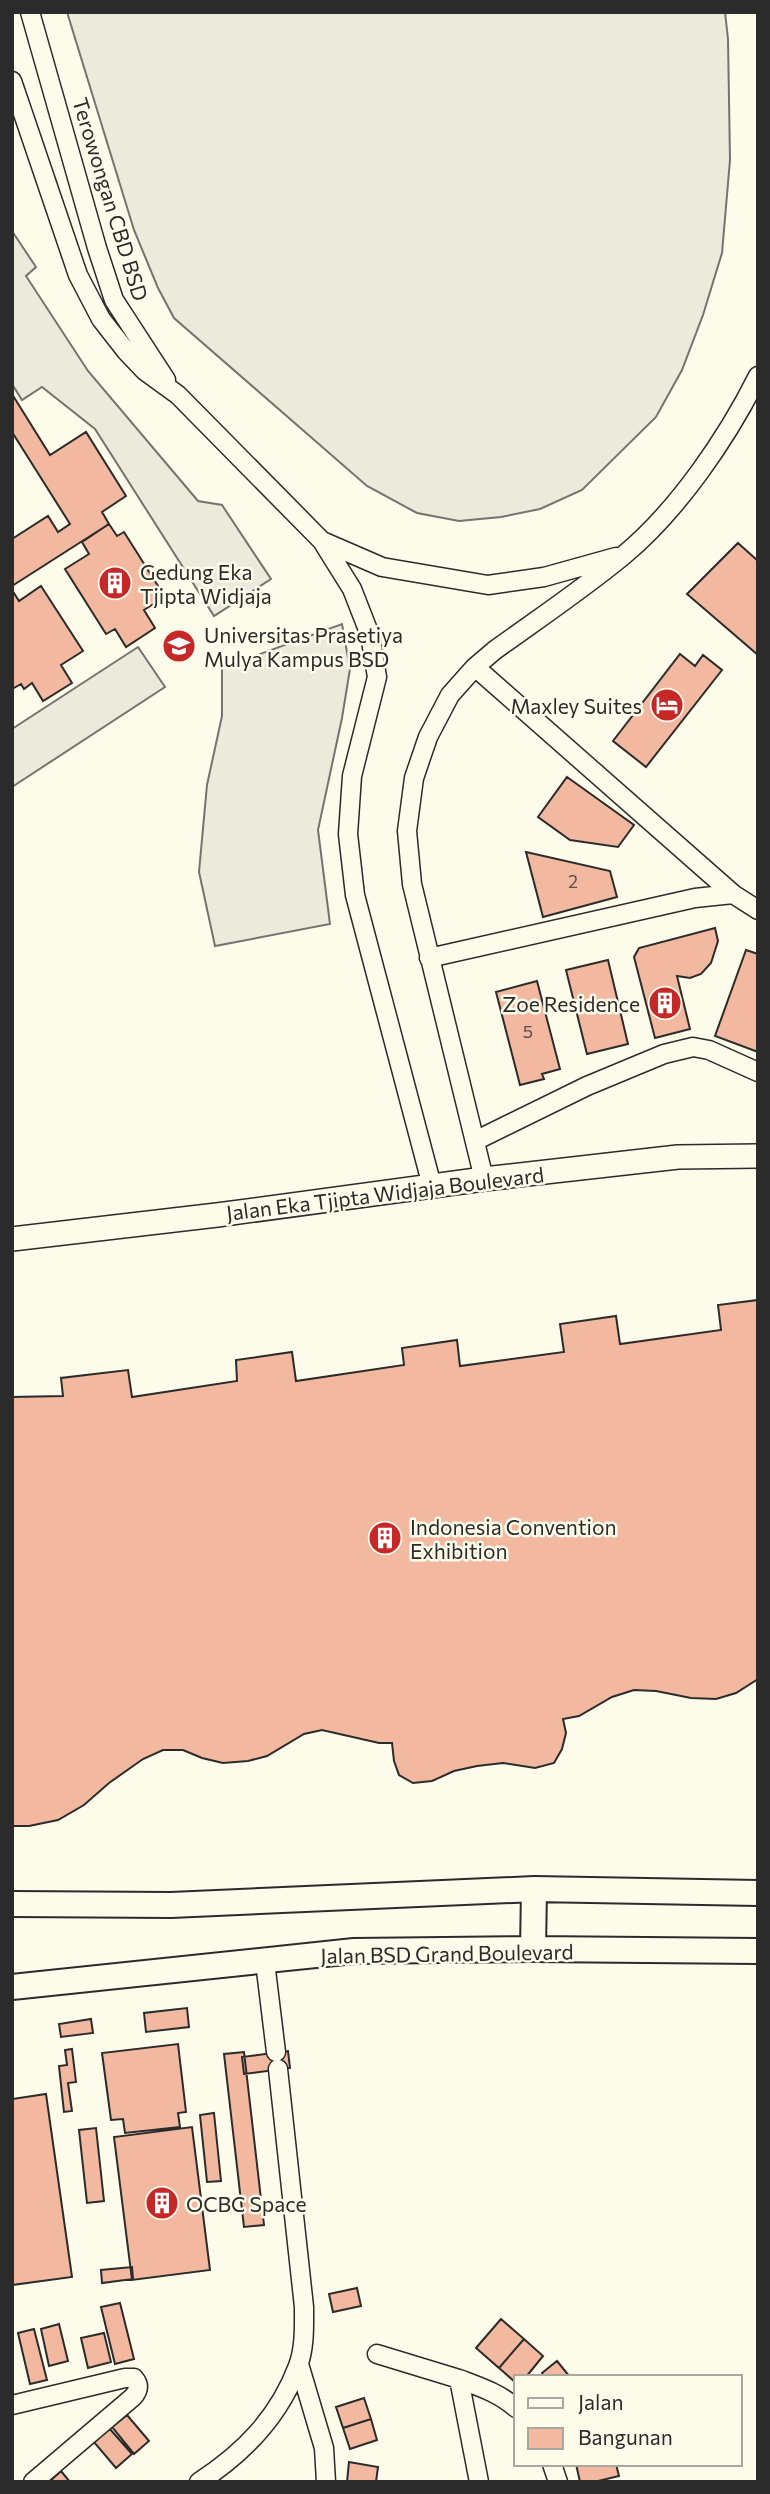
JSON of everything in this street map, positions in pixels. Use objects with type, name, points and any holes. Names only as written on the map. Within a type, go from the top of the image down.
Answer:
[{"type":"main road","points":[[533,1949],[534,1889]]},
{"type":"main road","points":[[12,1904],[172,1905],[534,1889],[758,1893]]},
{"type":"main road","name":"Jalan BSD Grand Boulevard","points":[[12,1987],[354,1951],[758,1951]]},
{"type":"street","name":"Terowongan CBD BSD","points":[[30,12],[114,300],[172,389]]},
{"type":"street","points":[[12,81],[78,275],[101,319],[126,351],[145,370],[172,389],[322,541],[352,589],[370,635],[377,677],[352,776],[348,834],[355,895],[432,1186]]},
{"type":"street","points":[[484,1179],[412,884],[407,831],[414,778],[428,737],[450,695],[475,667],[495,650],[626,554],[689,486],[736,420],[758,376]]},
{"type":"street","points":[[322,541],[382,567],[488,585],[544,577],[626,554]]},
{"type":"street","points":[[475,667],[733,894],[758,910]]},
{"type":"street","points":[[429,958],[695,898],[733,894]]},
{"type":"street","points":[[475,1140],[587,1086],[664,1054],[693,1047],[709,1050],[758,1072]]},
{"type":"street","name":"Jalan Eka Tjipta Widjaja Boulevard","points":[[12,1239],[678,1157],[758,1156]]},
{"type":"street","points":[[198,2482],[228,2463],[274,2414],[299,2364],[304,2337],[304,2307],[265,1962]]},
{"type":"street","points":[[377,2354],[491,2391],[514,2406]]},
{"type":"street","points":[[299,2364],[324,2448],[326,2482]]},
{"type":"street","points":[[12,2405],[125,2378],[134,2378],[138,2383],[133,2397],[33,2482]]},
{"type":"street","points":[[459,2379],[479,2482]]},
{"type":"shaded area","points":[[67,12],[725,12],[730,160],[722,253],[682,370],[656,417],[582,490],[540,509],[501,517],[459,521],[417,513],[367,486],[174,318],[158,288],[134,230]]},
{"type":"shaded area","points":[[12,231],[36,267],[26,276],[88,371],[198,501],[222,505],[271,579],[214,616],[95,429],[42,387],[22,400],[12,384]]},
{"type":"shaded area","points":[[342,624],[350,669],[318,830],[330,924],[215,946],[199,872],[207,785],[222,716],[222,668]]},
{"type":"shaded area","points":[[138,647],[165,687],[12,787],[12,729]]},
{"type":"building","points":[[12,394],[50,455],[86,432],[126,496],[102,512],[109,524],[12,586],[12,539],[48,516],[58,532],[70,524],[12,432]]},
{"type":"building","name":"Gedung Eka Tjipta Widjaja","points":[[109,524],[117,536],[124,532],[165,597],[144,610],[155,628],[126,647],[115,629],[106,634],[65,569],[89,554],[82,542]]},
{"type":"building","points":[[738,543],[758,561],[758,655],[687,594]]},
{"type":"building","points":[[41,586],[83,651],[61,665],[72,683],[43,701],[32,683],[24,689],[21,684],[12,689],[12,590],[19,601]]},
{"type":"building","name":"Maxley Suites","points":[[680,654],[695,666],[703,655],[722,670],[646,767],[613,741]]},
{"type":"building","points":[[567,777],[634,825],[618,847],[570,840],[538,817]]},
{"type":"building","points":[[526,852],[610,871],[617,897],[543,917]]},
{"type":"building","name":"Zoe Residence","points":[[715,928],[718,941],[711,963],[701,974],[690,978],[677,976],[690,1029],[655,1038],[634,957],[639,948]]},
{"type":"building","points":[[746,950],[758,954],[758,1052],[715,1036]]},
{"type":"building","points":[[608,960],[628,1044],[587,1054],[566,970]]},
{"type":"building","points":[[537,981],[560,1069],[542,1074],[544,1079],[520,1085],[496,992]]},
{"type":"building","name":"Indonesia Convention Exhibition","points":[[758,1300],[758,1679],[736,1693],[716,1699],[634,1690],[612,1697],[579,1716],[563,1719],[566,1733],[562,1749],[554,1763],[535,1768],[503,1763],[477,1766],[454,1771],[432,1781],[413,1783],[399,1775],[392,1743],[379,1743],[322,1730],[304,1734],[267,1756],[248,1761],[223,1763],[183,1750],[163,1750],[143,1759],[84,1805],[58,1820],[29,1826],[12,1826],[12,1397],[63,1396],[61,1378],[128,1370],[132,1397],[237,1381],[236,1360],[292,1352],[296,1381],[404,1365],[402,1348],[457,1340],[460,1366],[564,1352],[560,1324],[616,1316],[620,1344],[721,1330],[718,1305]]},
{"type":"building","points":[[187,2008],[189,2027],[146,2032],[144,2013]]},
{"type":"building","points":[[91,2019],[93,2033],[61,2037],[59,2024]]},
{"type":"building","points":[[178,2044],[186,2112],[178,2113],[180,2127],[125,2133],[123,2119],[111,2120],[102,2053]]},
{"type":"building","points":[[72,2049],[76,2082],[68,2083],[72,2111],[64,2112],[59,2066],[67,2065],[65,2050]]},
{"type":"building","points":[[288,2051],[290,2068],[244,2074],[242,2057]]},
{"type":"building","points":[[244,2052],[264,2225],[244,2227],[224,2054]]},
{"type":"building","points":[[46,2094],[72,2277],[12,2285],[12,2099]]},
{"type":"building","points":[[214,2113],[221,2181],[207,2182],[200,2115]]},
{"type":"building","name":"OCBC Space","points":[[192,2127],[210,2270],[132,2280],[114,2137]]},
{"type":"building","points":[[96,2128],[104,2201],[87,2203],[79,2130]]},
{"type":"building","points":[[132,2267],[133,2279],[102,2283],[101,2270]]},
{"type":"building","points":[[357,2288],[361,2306],[333,2312],[329,2294]]},
{"type":"building","points":[[120,2303],[134,2359],[115,2364],[101,2307]]},
{"type":"building","points":[[501,2319],[524,2339],[499,2368],[476,2348]]},
{"type":"building","points":[[59,2324],[68,2361],[49,2366],[41,2329]]},
{"type":"building","points":[[34,2329],[47,2380],[30,2384],[18,2333]]},
{"type":"building","points":[[104,2333],[111,2362],[88,2368],[81,2338]]},
{"type":"building","points":[[524,2339],[543,2356],[528,2375],[514,2375],[514,2381],[499,2368]]},
{"type":"building","points":[[557,2361],[568,2375],[543,2375],[542,2373]]},
{"type":"building","points":[[364,2398],[371,2419],[343,2428],[336,2407]]},
{"type":"building","points":[[127,2415],[149,2441],[134,2454],[112,2427]]},
{"type":"building","points":[[371,2419],[377,2440],[350,2449],[343,2428]]},
{"type":"building","points":[[109,2428],[132,2454],[116,2468],[93,2441]]},
{"type":"building","points":[[349,2462],[378,2467],[376,2482],[347,2482]]},
{"type":"building","points":[[576,2466],[616,2466],[619,2476],[594,2482],[580,2482]]},
{"type":"building","points":[[61,2471],[70,2482],[49,2482]]},
{"type":"place","name":"Gedung Eka Tjipta Widjaja","points":[[115,583]]},
{"type":"place","name":"Universitas Prasetiya Mulya Kampus BSD","points":[[179,646]]},
{"type":"place","name":"Maxley Suites","points":[[667,705]]},
{"type":"place","name":"Zoe Residence","points":[[665,1003]]},
{"type":"place","name":"Indonesia Convention Exhibition","points":[[385,1538]]},
{"type":"place","name":"OCBC Space","points":[[162,2203]]}]
